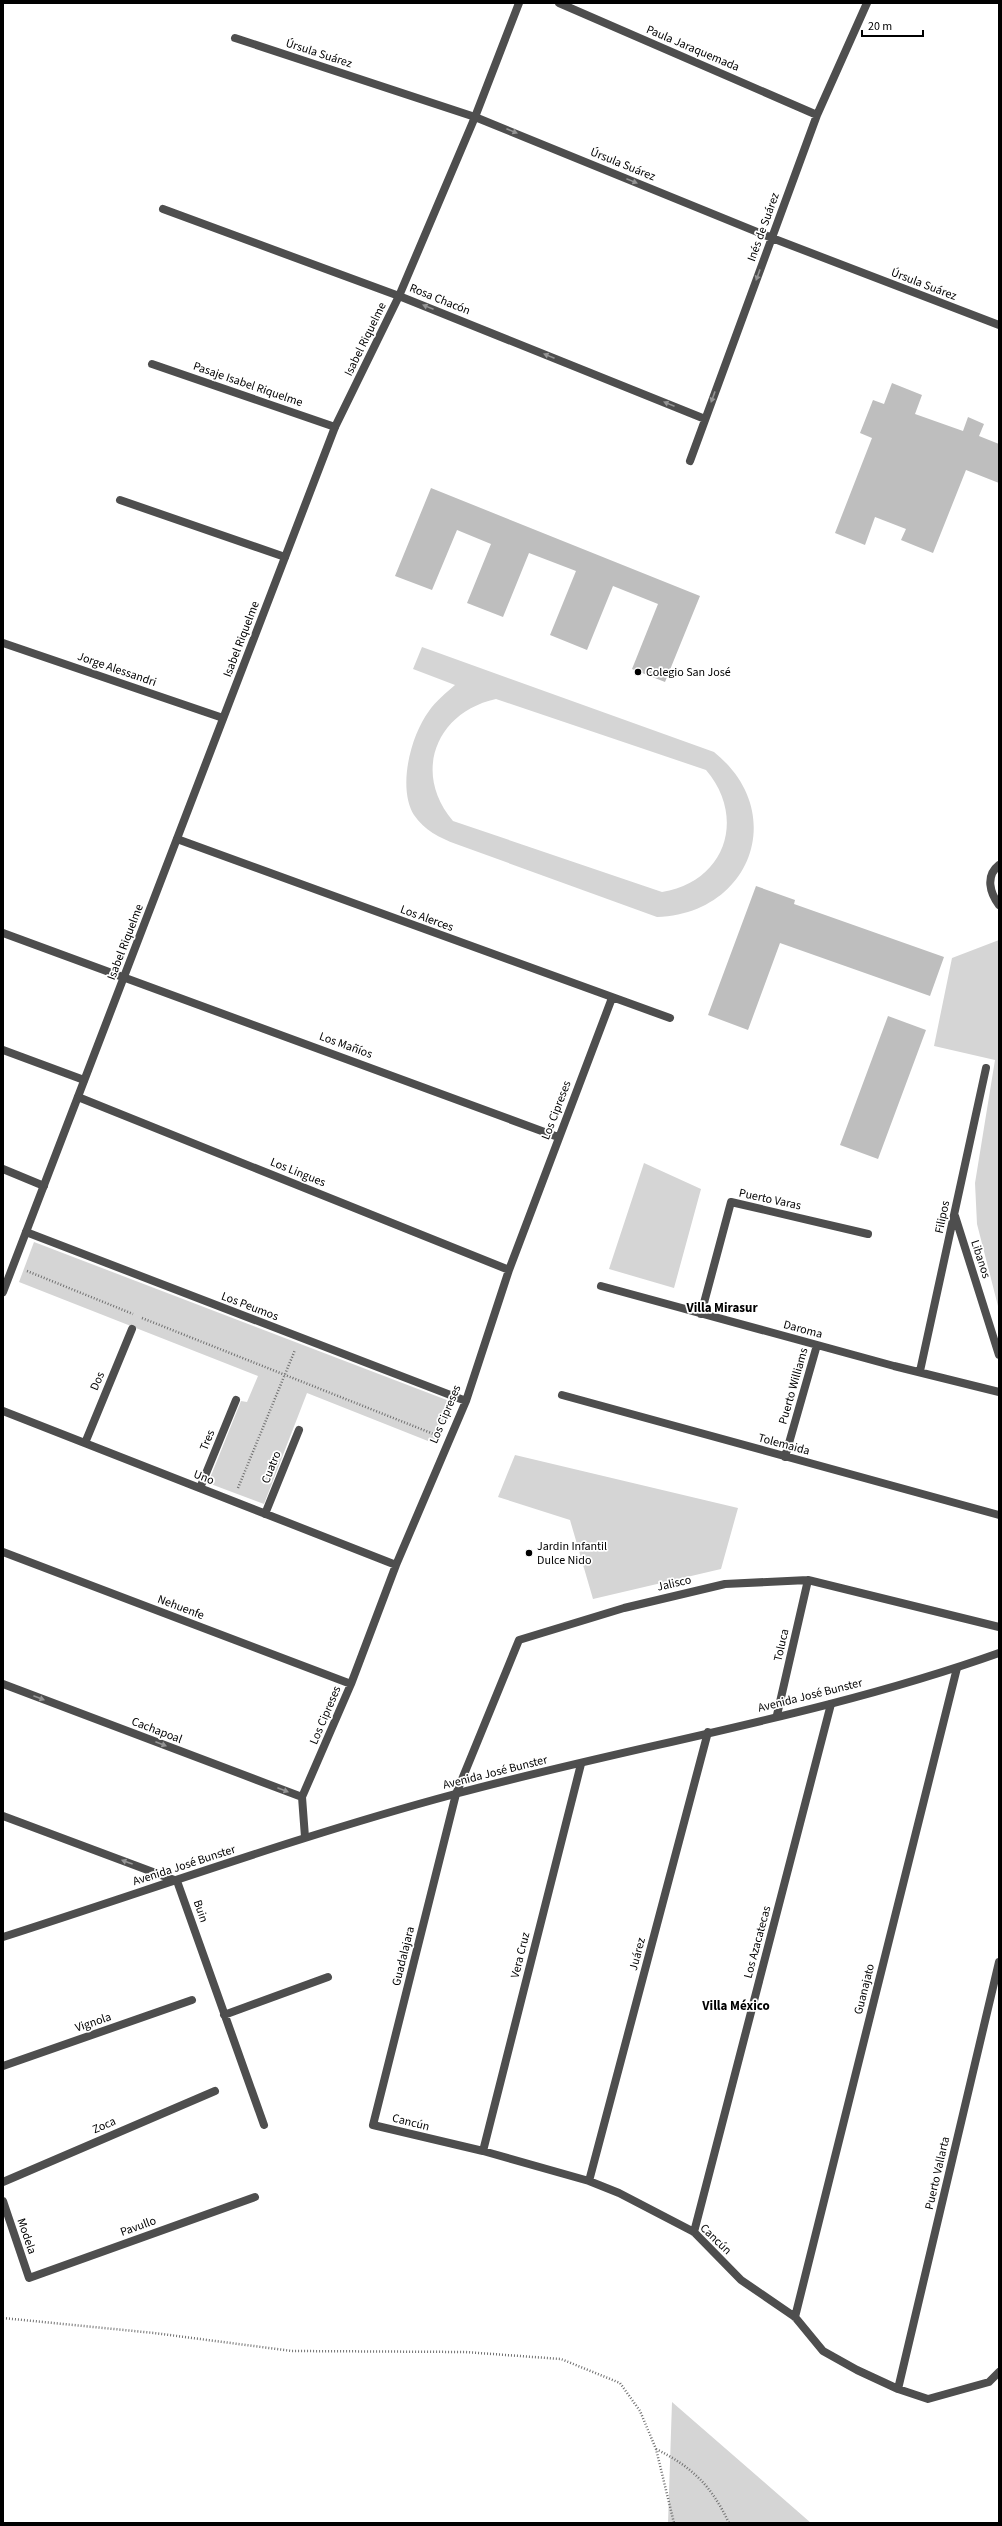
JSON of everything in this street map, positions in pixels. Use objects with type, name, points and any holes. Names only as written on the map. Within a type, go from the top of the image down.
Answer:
[{"type":"street","name":"Isabel Riquelme","points":[[4,1287],[335,427],[399,296],[476,116],[519,3]]},
{"type":"street","name":"Paula Jaraquemada","points":[[559,3],[817,115]]},
{"type":"street","name":"Inés de Suárez","points":[[690,461],[817,115],[866,3]]},
{"type":"street","name":"Úrsula Suárez","points":[[234,38],[476,116],[772,238],[999,325]]},
{"type":"street","name":"Rosa Chacón","points":[[163,209],[399,296],[705,419]]},
{"type":"street","name":"Pasaje Isabel Riquelme","points":[[152,364],[335,427]]},
{"type":"street","points":[[120,500],[285,558]]},
{"type":"street","name":"Jorge Alessandri","points":[[3,643],[223,718]]},
{"type":"street","name":"Los Alerces","points":[[177,839],[670,1018]]},
{"type":"street","points":[[999,865],[992,874],[990,883],[991,891],[999,905]]},
{"type":"street","points":[[3,933],[124,976]]},
{"type":"street","name":"Los Mañíos","points":[[124,976],[558,1137]]},
{"type":"street","name":"Los Cipreses","points":[[305,1837],[302,1797],[351,1684],[396,1565],[448,1439],[466,1401],[509,1270],[558,1137],[612,998]]},
{"type":"street","points":[[3,1050],[84,1080]]},
{"type":"street","name":"Filipos","points":[[920,1372],[986,1068]]},
{"type":"street","name":"Los Lingues","points":[[78,1096],[509,1270]]},
{"type":"street","points":[[3,1169],[44,1186]]},
{"type":"street","name":"Puerto Varas","points":[[701,1314],[731,1202],[868,1234]]},
{"type":"street","name":"Libanos","points":[[954,1215],[999,1356]]},
{"type":"street","name":"Los Peumos","points":[[26,1232],[466,1401]]},
{"type":"street","name":"Daroma","points":[[601,1286],[817,1345],[999,1392]]},
{"type":"street","name":"Dos","points":[[85,1443],[132,1329]]},
{"type":"street","name":"Puerto Williams","points":[[785,1457],[817,1345]]},
{"type":"street","name":"Tolemaida","points":[[562,1395],[999,1515]]},
{"type":"street","name":"Tres","points":[[200,1488],[236,1400]]},
{"type":"street","name":"Uno","points":[[3,1411],[396,1565]]},
{"type":"street","name":"Cuatro","points":[[265,1514],[299,1430]]},
{"type":"street","name":"Nehuenfe","points":[[3,1552],[351,1684]]},
{"type":"street","name":"Jalisco","points":[[456,1794],[519,1640],[624,1608],[725,1584],[808,1580],[999,1627]]},
{"type":"street","name":"Toluca","points":[[777,1716],[808,1580]]},
{"type":"street","name":"Avenida José Bunster","points":[[3,1937],[177,1881],[305,1837],[456,1794],[708,1732],[831,1704],[957,1668],[999,1652]]},
{"type":"street","name":"Guanajato","points":[[795,2317],[957,1668]]},
{"type":"street","name":"Cachapoal","points":[[3,1684],[302,1797]]},
{"type":"street","name":"Los Azacatecas","points":[[694,2232],[831,1704]]},
{"type":"street","name":"Juárez","points":[[589,2181],[708,1732]]},
{"type":"street","name":"Vera Cruz","points":[[483,2152],[581,1764]]},
{"type":"street","name":"Guadalajara","points":[[373,2125],[456,1794]]},
{"type":"street","points":[[3,1816],[177,1881]]},
{"type":"street","name":"Buin","points":[[177,1881],[264,2125]]},
{"type":"street","name":"Puerto Vallarta","points":[[898,2389],[999,1962]]},
{"type":"street","points":[[224,2015],[328,1977]]},
{"type":"street","name":"Vignola","points":[[3,2066],[192,2000]]},
{"type":"street","name":"Zoca","points":[[3,2182],[215,2091]]},
{"type":"street","name":"Cancún","points":[[373,2125],[483,2152],[589,2181],[620,2193],[694,2232],[740,2280],[795,2317],[824,2351],[857,2370],[898,2389],[928,2399],[989,2382],[999,2372]]},
{"type":"street","name":"Pavullo","points":[[29,2278],[255,2197]]},
{"type":"street","name":"Modela","points":[[3,2201],[29,2278]]},
{"type":"path","points":[[13,1265],[284,1376],[448,1439]]},
{"type":"path","points":[[233,1501],[300,1338]]},
{"type":"path","points":[[3,2318],[154,2333],[292,2351],[465,2352],[561,2359],[620,2383],[640,2411],[656,2449],[674,2523]]},
{"type":"path","points":[[656,2449],[682,2462],[696,2474],[718,2502],[729,2523]]},
{"type":"shaded area","points":[[422,647],[714,752],[737,776],[750,803],[754,830],[749,856],[736,879],[716,898],[690,912],[657,917],[456,844],[433,833],[414,815],[409,803],[407,790],[408,762],[422,721],[441,697],[455,685],[413,669]],"holes":[[[496,699],[706,770],[718,789],[725,808],[727,827],[723,845],[714,862],[701,875],[684,886],[662,892],[453,821],[441,803],[434,784],[433,765],[437,747],[445,731],[458,717],[475,706]]]},
{"type":"shaded area","points":[[999,940],[999,1310],[977,1224],[975,1183],[995,1060],[934,1046],[952,958]]},
{"type":"shaded area","points":[[644,1163],[701,1189],[674,1288],[609,1269]]},
{"type":"shaded area","points":[[34,1242],[452,1402],[433,1443],[307,1393],[264,1504],[208,1483],[241,1401],[247,1402],[258,1376],[19,1282]]},
{"type":"shaded area","points":[[515,1455],[738,1508],[721,1569],[593,1599],[570,1520],[498,1497]]},
{"type":"shaded area","points":[[672,2402],[811,2523],[668,2523]]},
{"type":"building","points":[[892,383],[922,395],[915,414],[963,431],[968,417],[984,424],[979,436],[999,444],[999,483],[966,470],[933,553],[901,540],[906,529],[875,517],[865,545],[835,533],[872,438],[860,433],[873,400],[884,404]]},
{"type":"building","points":[[431,488],[700,596],[665,682],[632,669],[658,604],[613,586],[587,650],[550,635],[576,571],[529,553],[503,617],[467,603],[491,544],[457,530],[432,590],[395,576]]},
{"type":"building","points":[[756,886],[795,900],[794,904],[944,957],[930,996],[780,943],[748,1030],[708,1015]]},
{"type":"building","points":[[888,1016],[926,1030],[878,1159],[840,1145]]},
{"type":"place","name":"Colegio San José","points":[[638,672]]},
{"type":"place","name":"Jardin Infantil Dulce Nido","points":[[529,1553]]},
{"type":"district","name":"Villa Mirasur","points":[[722,1307]]},
{"type":"district","name":"Villa México","points":[[736,2005]]}]
